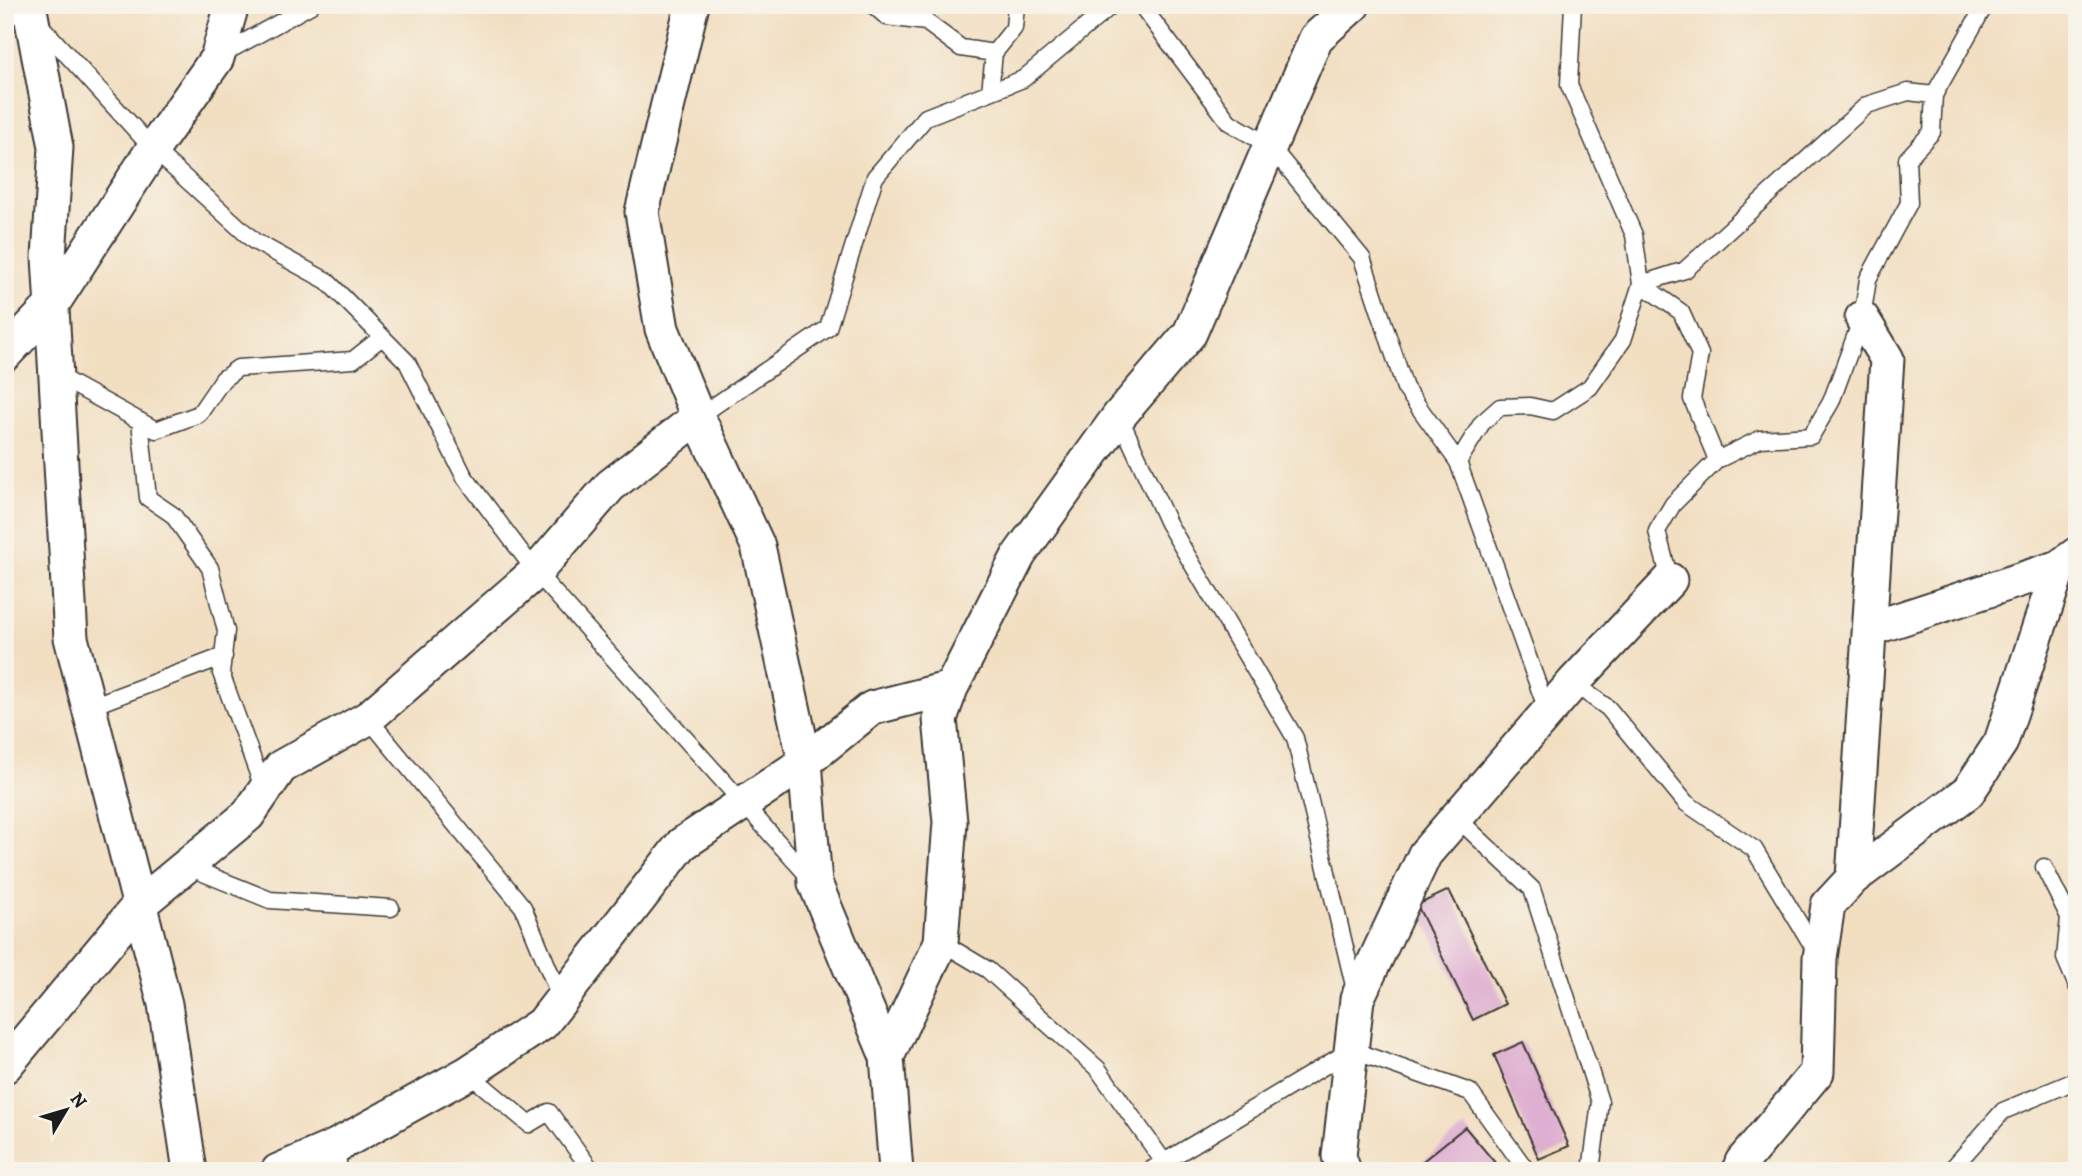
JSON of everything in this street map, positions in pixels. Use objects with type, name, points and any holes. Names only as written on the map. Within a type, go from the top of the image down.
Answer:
[{"type":"street","points":[[5,354],[52,304],[153,149],[217,58],[232,5]]},
{"type":"street","points":[[692,5],[642,212],[662,329],[698,417],[758,546],[805,762],[815,883],[887,1057],[896,1171]]},
{"type":"street","points":[[887,1057],[941,942],[950,822],[940,719],[951,688],[1019,555],[1119,416],[1190,333],[1315,38],[1353,5]]},
{"type":"street","points":[[26,10],[56,148],[49,257],[71,638],[165,1004],[190,1171]]},
{"type":"street","points":[[1853,878],[1887,359],[1862,318]]},
{"type":"street","points":[[5,1066],[139,905],[248,815],[281,767],[368,718],[536,572],[610,486],[698,417]]},
{"type":"street","points":[[1870,629],[2068,561]]},
{"type":"street","points":[[1739,1171],[1742,1162],[1817,1072],[1820,958],[1828,905],[1853,878],[1968,793],[2001,742],[2068,561]]},
{"type":"street","points":[[1344,1171],[1339,1156],[1357,999],[1425,854],[1573,683],[1670,580]]},
{"type":"street","points":[[278,1171],[338,1158],[543,1023],[682,844],[805,762],[872,708],[951,688]]},
{"type":"lane","points":[[217,58],[312,5]]},
{"type":"lane","points":[[873,5],[887,17],[926,22],[961,48],[994,53]]},
{"type":"lane","points":[[990,92],[994,53],[1014,29],[1016,5]]},
{"type":"lane","points":[[698,417],[828,328],[875,177],[926,117],[1023,79],[1112,5]]},
{"type":"lane","points":[[1140,5],[1229,122],[1270,146],[1362,258],[1405,388],[1458,462],[1548,713]]},
{"type":"lane","points":[[1458,462],[1482,423],[1500,407],[1530,406],[1553,411],[1590,387],[1623,340],[1641,284],[1634,235],[1569,85],[1573,5]]},
{"type":"lane","points":[[1670,580],[1657,531],[1674,504],[1717,460],[1760,439],[1811,436],[1831,402],[1862,318],[1868,279],[1909,202],[1907,159],[1932,132],[1934,95],[1984,5]]},
{"type":"lane","points":[[26,10],[153,149],[254,241],[327,281],[407,362],[464,476],[536,572],[815,883]]},
{"type":"lane","points":[[1641,284],[1685,270],[1867,104],[1908,92],[1934,95]]},
{"type":"lane","points":[[1641,284],[1681,312],[1700,354],[1692,399],[1717,460]]},
{"type":"lane","points":[[56,375],[156,430],[199,414],[223,379],[237,368],[353,360],[382,337]]},
{"type":"lane","points":[[1119,416],[1168,523],[1295,738],[1357,999]]},
{"type":"lane","points":[[140,421],[148,498],[173,515],[210,568],[226,631],[221,673],[264,791]]},
{"type":"lane","points":[[89,707],[224,656]]},
{"type":"lane","points":[[1573,683],[1608,708],[1686,803],[1754,849],[1820,958]]},
{"type":"lane","points":[[368,718],[523,907],[561,999]]},
{"type":"lane","points":[[1456,817],[1532,889],[1600,1102],[1591,1171]]},
{"type":"lane","points":[[186,866],[270,900],[391,908]]},
{"type":"lane","points":[[2044,867],[2069,917],[2066,958],[2077,986]]},
{"type":"lane","points":[[941,942],[988,970],[1098,1069],[1164,1161]]},
{"type":"lane","points":[[1149,1171],[1350,1051],[1470,1092],[1527,1171]]},
{"type":"lane","points":[[468,1073],[529,1124],[549,1112],[592,1171]]},
{"type":"lane","points":[[1950,1171],[2003,1111],[2077,1080]]},
{"type":"building","points":[[1449,890],[1505,1004],[1473,1020],[1417,905]]},
{"type":"building","points":[[1523,1042],[1569,1146],[1539,1159],[1494,1055]]},
{"type":"building","points":[[1465,1127],[1502,1171],[1422,1171],[1418,1165]]}]
